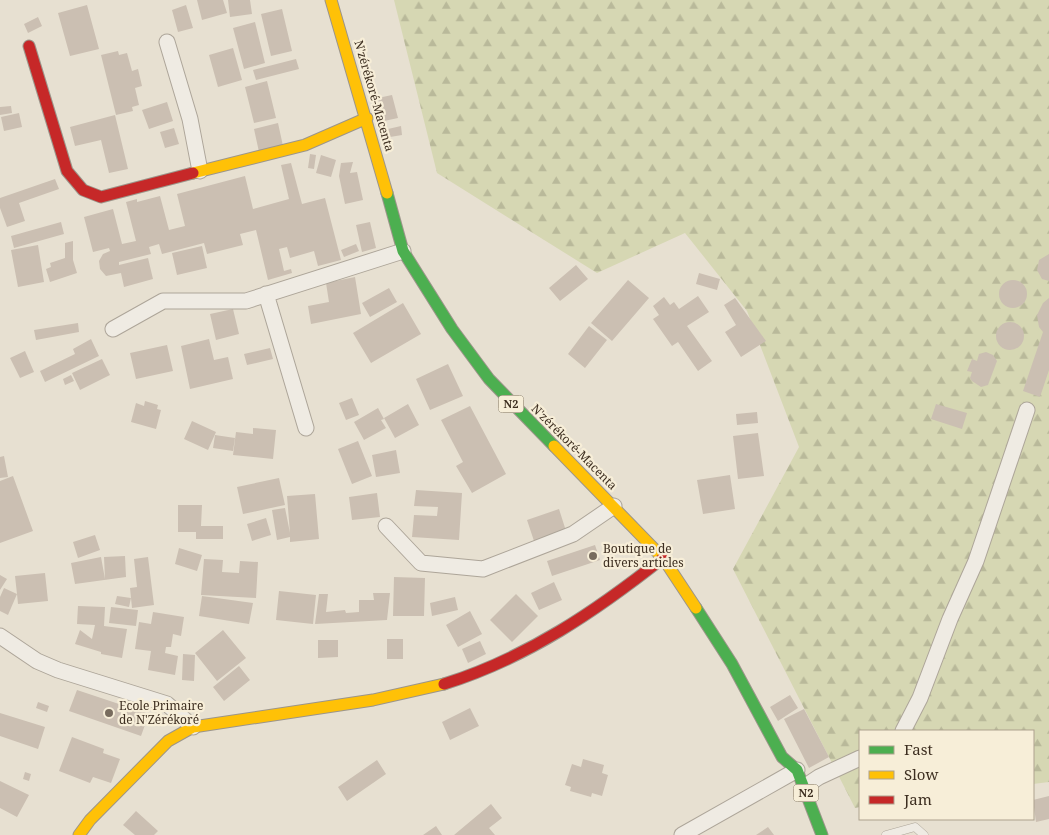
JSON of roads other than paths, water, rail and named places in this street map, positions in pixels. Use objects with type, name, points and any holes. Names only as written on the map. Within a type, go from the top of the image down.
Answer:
[{"type":"main road","name":"N'zérékoré-Macenta","points":[[331,0],[367,118],[404,251],[452,329],[489,379],[517,410],[664,558],[732,664],[822,835]]},
{"type":"main road","points":[[28,46],[67,171],[82,190],[101,197],[305,144],[367,118]]},
{"type":"main road","points":[[79,835],[90,820],[168,741],[192,727],[377,698],[433,687],[487,669],[543,643],[580,620],[664,558]]},
{"type":"street","points":[[167,42],[190,119],[200,171]]},
{"type":"street","points":[[113,329],[163,301],[246,300],[404,251]]},
{"type":"street","points":[[266,294],[306,428]]},
{"type":"street","points":[[904,730],[920,698],[950,619],[976,561],[1028,410]]},
{"type":"street","points":[[386,526],[421,563],[483,569],[573,534],[614,506]]},
{"type":"street","points":[[0,636],[37,661],[58,670],[167,704],[192,727]]},
{"type":"street","points":[[797,789],[859,758]]},
{"type":"street","points":[[682,835],[791,773]]},
{"type":"lane","points":[[886,835],[915,827],[924,835]]},
{"type":"place","name":"Boutique de divers articles","points":[[593,556]]},
{"type":"place","name":"Ecole Primaire de N'Zérékoré","points":[[109,713]]}]
